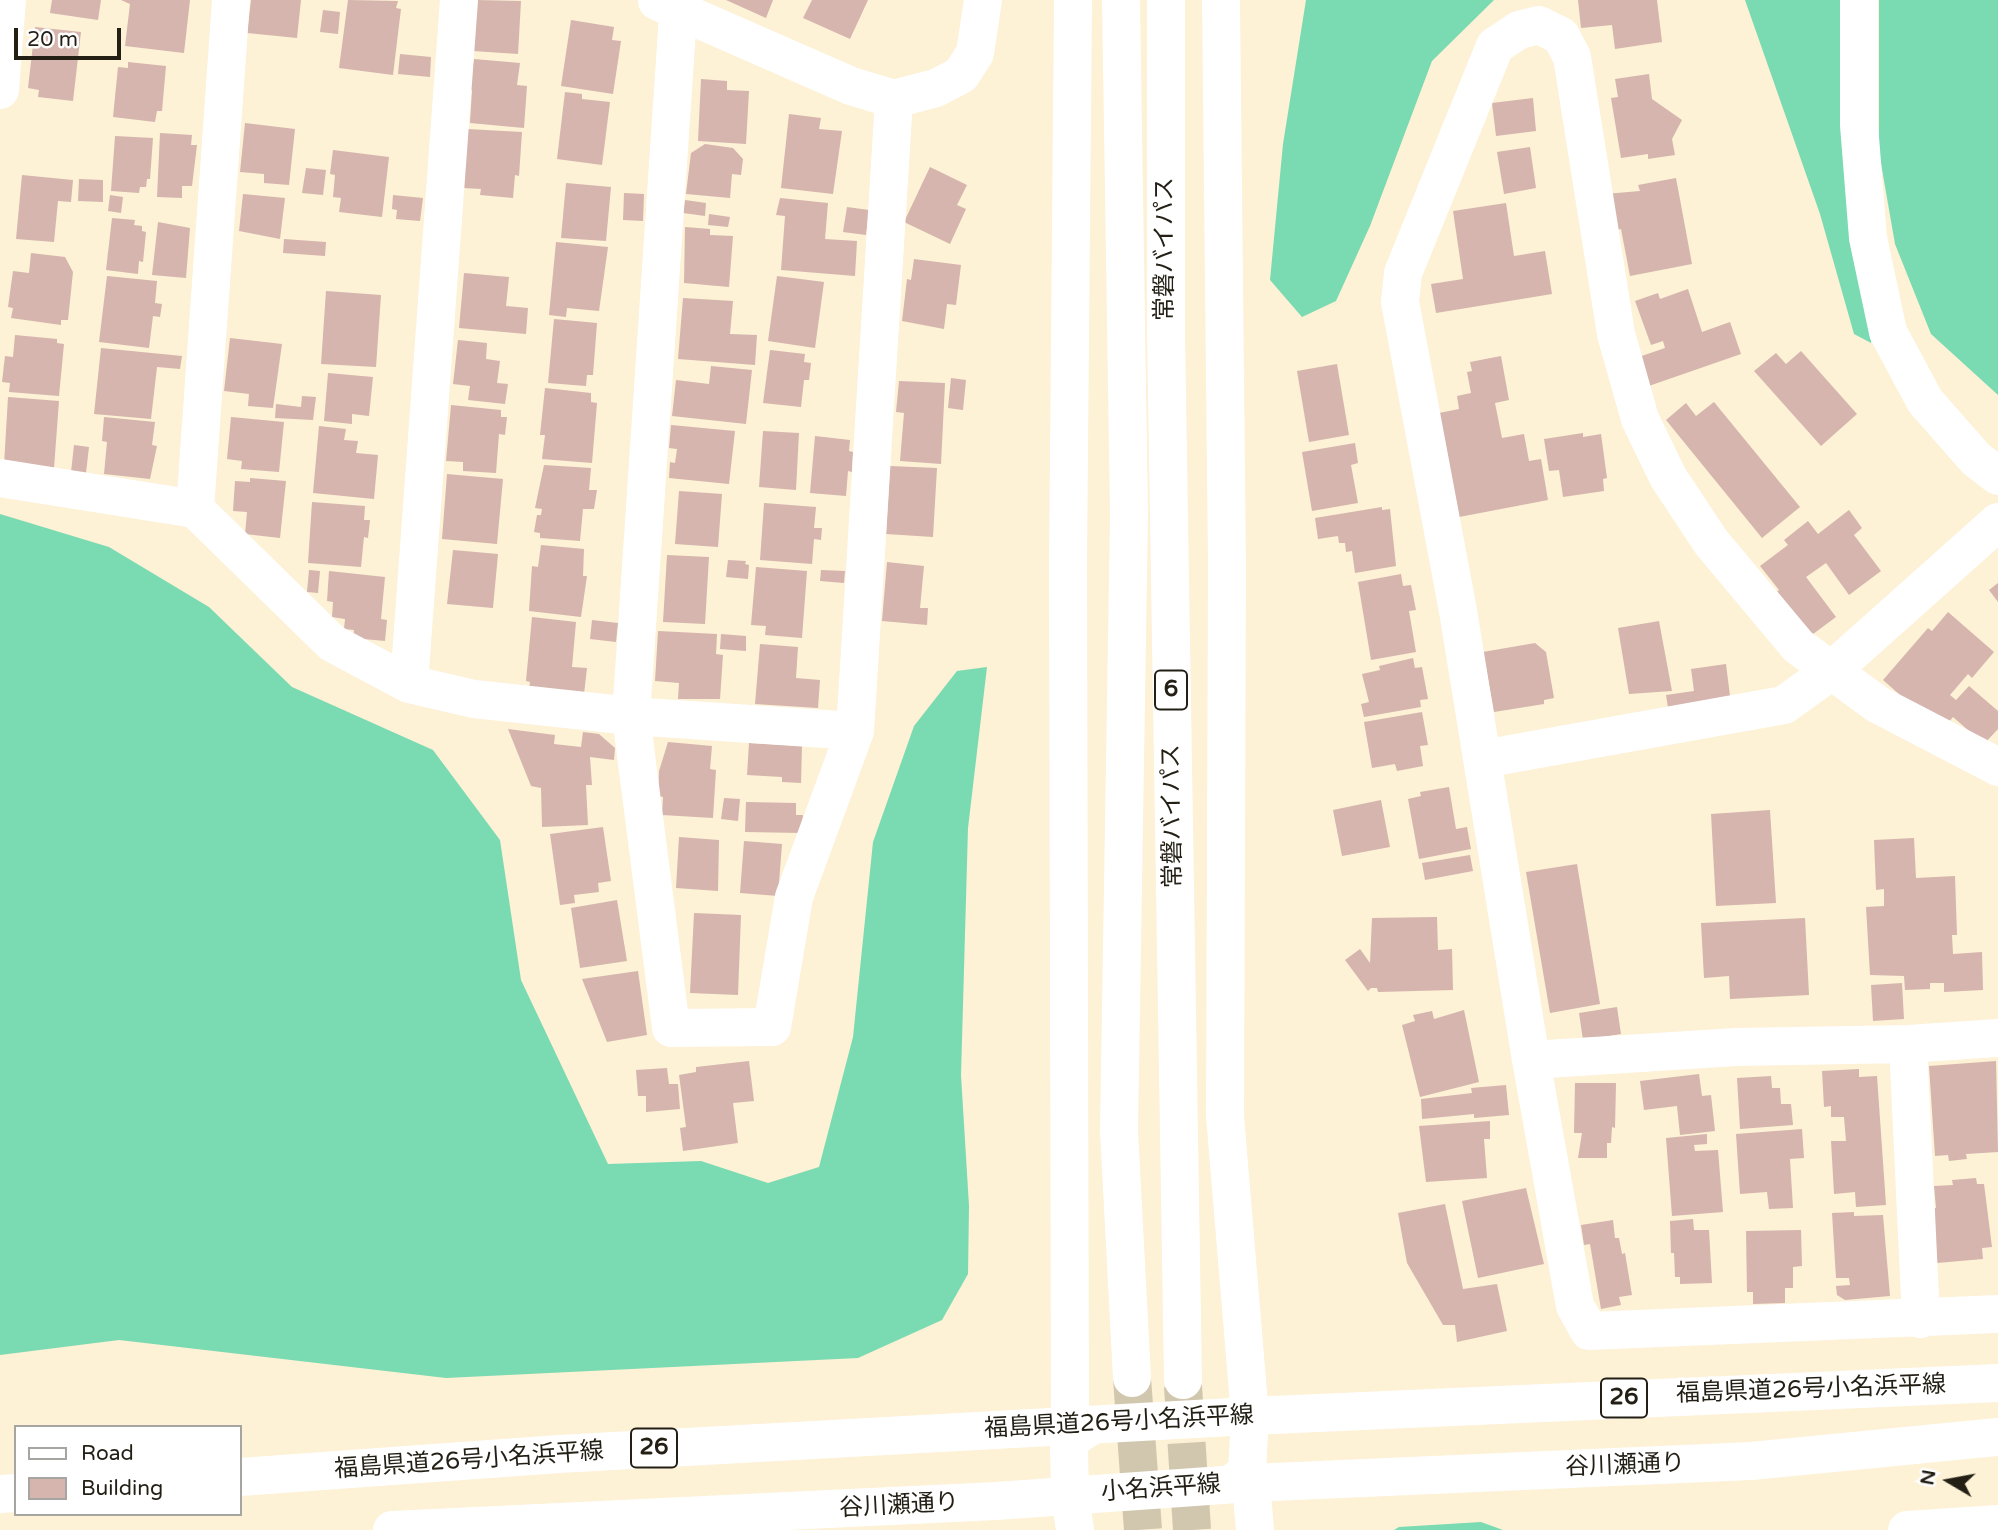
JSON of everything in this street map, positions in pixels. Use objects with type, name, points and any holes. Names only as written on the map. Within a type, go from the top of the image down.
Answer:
[{"type":"main road","points":[[0,90],[7,0]]},
{"type":"main road","points":[[195,509],[231,0]]},
{"type":"main road","points":[[410,684],[459,0]]},
{"type":"main road","points":[[894,99],[855,731],[794,897],[772,1027],[671,1028],[631,716],[670,3],[851,86],[894,99],[936,88],[961,75],[975,53],[983,0]]},
{"type":"main road","points":[[1073,0],[1068,565],[1079,1430],[1099,1482],[1243,1479]]},
{"type":"main road","name":"常磐バイパス","points":[[1121,0],[1129,515],[1119,1131],[1132,1378]]},
{"type":"main road","name":"常磐バイパス","points":[[1166,0],[1166,333],[1183,1380]]},
{"type":"main road","points":[[1221,0],[1227,567],[1225,1116],[1250,1416],[1243,1479],[1255,1530]]},
{"type":"main road","points":[[1859,0],[1859,125],[1868,238],[1888,332],[1925,401],[1976,459],[1998,476]]},
{"type":"main road","points":[[1998,767],[1877,704],[1830,672],[1798,646],[1711,542],[1668,477],[1640,419],[1616,334],[1572,57],[1561,36],[1539,25],[1519,30],[1495,46],[1403,273],[1400,302],[1483,760],[1531,1060],[1575,1306],[1589,1331],[1998,1314]]},
{"type":"main road","points":[[0,478],[195,509],[332,643],[410,684],[474,699],[631,716],[855,731]]},
{"type":"main road","points":[[1483,760],[1784,705],[1830,672],[1998,522]]},
{"type":"main road","points":[[1531,1060],[1736,1047],[1908,1044],[1998,1038]]},
{"type":"main road","points":[[1908,1044],[1921,1319]]},
{"type":"main road","name":"福島県道26号小名浜平線","points":[[242,1477],[559,1454],[1079,1430],[1250,1416],[1998,1383]]},
{"type":"main road","points":[[1072,1513],[1069,1448],[1079,1430]]},
{"type":"main road","name":"谷川瀬通り","points":[[1243,1479],[1751,1461],[1998,1437]]},
{"type":"main road","name":"小名浜平線","points":[[1072,1513],[1243,1479]]},
{"type":"main road","name":"谷川瀬通り","points":[[392,1530],[1072,1513]]},
{"type":"main road","points":[[1908,1530],[1998,1524]]},
{"type":"green space","points":[[1306,0],[1494,0],[1432,61],[1370,226],[1336,301],[1302,317],[1270,280],[1283,144]]},
{"type":"green space","points":[[1745,0],[1842,0],[1872,322],[1871,343],[1854,334],[1820,214]]},
{"type":"green space","points":[[1879,0],[1998,0],[1998,395],[1931,334],[1895,244],[1879,152]]},
{"type":"green space","points":[[0,514],[109,547],[209,607],[292,687],[433,750],[500,840],[521,980],[608,1164],[701,1161],[768,1183],[819,1167],[853,1037],[873,842],[914,726],[957,671],[987,667],[968,828],[961,1075],[969,1206],[968,1274],[942,1320],[858,1358],[446,1378],[119,1340],[0,1355]]},
{"type":"green space","points":[[1481,1522],[1503,1530],[1394,1530],[1399,1527]]},
{"type":"building","points":[[52,0],[101,0],[98,20],[50,13]]},
{"type":"building","points":[[121,0],[190,0],[184,53],[125,46],[130,4]]},
{"type":"building","points":[[251,0],[301,0],[297,38],[247,33]]},
{"type":"building","points":[[348,0],[398,1],[396,8],[401,9],[393,75],[339,68]]},
{"type":"building","points":[[476,0],[521,1],[518,54],[473,51]]},
{"type":"building","points":[[726,0],[773,0],[766,18]]},
{"type":"building","points":[[812,0],[868,0],[850,39],[803,18]]},
{"type":"building","points":[[1578,0],[1657,0],[1662,42],[1615,49],[1612,25],[1581,28]]},
{"type":"building","points":[[323,10],[340,12],[338,34],[320,32]]},
{"type":"building","points":[[571,20],[614,27],[612,40],[621,41],[613,94],[561,86]]},
{"type":"building","points":[[35,27],[81,32],[73,101],[38,97],[39,90],[28,88]]},
{"type":"building","points":[[400,54],[431,57],[430,77],[398,74]]},
{"type":"building","points":[[474,59],[520,63],[517,85],[527,86],[524,128],[470,123],[472,90],[468,90]]},
{"type":"building","points":[[128,62],[166,66],[162,111],[157,111],[155,122],[113,117],[118,67],[128,68]]},
{"type":"building","points":[[1649,74],[1652,99],[1682,120],[1672,139],[1675,155],[1648,159],[1648,154],[1621,158],[1611,98],[1618,97],[1615,79]]},
{"type":"building","points":[[701,79],[727,81],[727,90],[749,91],[746,144],[698,141]]},
{"type":"building","points":[[565,92],[582,94],[582,99],[610,102],[602,165],[557,159]]},
{"type":"building","points":[[1533,98],[1536,131],[1496,136],[1492,103]]},
{"type":"building","points":[[789,114],[821,118],[819,129],[842,131],[833,194],[781,188]]},
{"type":"building","points":[[245,123],[295,129],[289,185],[264,183],[264,174],[240,172]]},
{"type":"building","points":[[467,129],[522,132],[519,176],[515,175],[513,198],[480,195],[481,189],[463,188]]},
{"type":"building","points":[[160,133],[192,135],[191,145],[197,145],[192,186],[182,186],[182,198],[157,197]]},
{"type":"building","points":[[115,136],[153,138],[150,179],[147,179],[146,187],[140,187],[139,193],[111,191]]},
{"type":"building","points":[[705,144],[733,148],[743,159],[741,175],[732,174],[730,198],[686,194],[691,153]]},
{"type":"building","points":[[1530,147],[1536,188],[1504,194],[1497,152]]},
{"type":"building","points":[[333,150],[389,157],[382,217],[339,212],[341,198],[333,197],[335,175],[330,174]]},
{"type":"building","points":[[930,167],[967,185],[957,205],[966,209],[950,244],[904,222]]},
{"type":"building","points":[[306,168],[326,170],[323,195],[302,193]]},
{"type":"building","points":[[22,175],[73,180],[71,202],[58,201],[54,242],[16,239]]},
{"type":"building","points":[[1676,178],[1692,264],[1630,276],[1621,229],[1611,231],[1605,194],[1640,191],[1638,185]]},
{"type":"building","points":[[79,179],[103,180],[103,202],[78,201]]},
{"type":"building","points":[[566,183],[611,187],[606,241],[561,238]]},
{"type":"building","points":[[624,193],[644,194],[643,221],[623,220]]},
{"type":"building","points":[[243,194],[285,198],[280,239],[239,231]]},
{"type":"building","points":[[110,195],[123,197],[121,213],[108,211]]},
{"type":"building","points":[[393,195],[423,198],[420,221],[396,219],[397,210],[392,209]]},
{"type":"building","points":[[780,198],[828,203],[825,239],[857,241],[855,276],[781,270],[785,216],[776,215]]},
{"type":"building","points":[[685,200],[706,203],[705,216],[683,213]]},
{"type":"building","points":[[1506,203],[1514,256],[1545,251],[1552,294],[1436,313],[1431,284],[1463,279],[1453,211]]},
{"type":"building","points":[[847,207],[869,210],[866,235],[843,232]]},
{"type":"building","points":[[709,214],[730,217],[728,227],[708,225]]},
{"type":"building","points":[[112,218],[135,220],[134,225],[142,226],[142,231],[146,232],[143,262],[139,261],[138,274],[106,270]]},
{"type":"building","points":[[158,222],[190,228],[186,278],[152,275]]},
{"type":"building","points":[[685,227],[710,229],[710,235],[733,236],[729,287],[684,283]]},
{"type":"building","points":[[284,239],[326,242],[325,256],[283,253]]},
{"type":"building","points":[[556,242],[608,247],[599,311],[567,308],[566,317],[549,315]]},
{"type":"building","points":[[31,253],[65,257],[73,272],[68,320],[61,320],[61,325],[11,318],[13,308],[8,307],[13,271],[29,273]]},
{"type":"building","points":[[914,259],[961,265],[956,305],[947,304],[944,329],[902,321],[907,279],[911,280]]},
{"type":"building","points":[[464,273],[509,277],[506,306],[528,308],[526,334],[459,328]]},
{"type":"building","points":[[107,276],[157,281],[155,303],[162,304],[160,317],[153,316],[149,348],[99,342]]},
{"type":"building","points":[[777,276],[824,282],[815,348],[768,341]]},
{"type":"building","points":[[1688,289],[1702,332],[1730,322],[1741,354],[1643,388],[1633,359],[1665,348],[1663,341],[1651,345],[1635,301],[1658,293],[1660,299]]},
{"type":"building","points":[[326,291],[381,295],[376,367],[321,364]]},
{"type":"building","points":[[683,298],[733,301],[730,334],[757,335],[755,365],[678,359]]},
{"type":"building","points":[[554,319],[597,323],[593,375],[587,375],[586,386],[548,383]]},
{"type":"building","points":[[15,335],[57,339],[57,343],[64,344],[59,396],[9,392],[10,383],[2,382],[5,356],[13,357]]},
{"type":"building","points":[[230,338],[282,344],[273,408],[248,406],[249,394],[224,391]]},
{"type":"building","points":[[458,340],[487,343],[486,359],[500,361],[497,383],[508,384],[505,404],[468,400],[470,386],[453,384]]},
{"type":"building","points":[[101,348],[182,356],[180,369],[157,367],[151,419],[94,414]]},
{"type":"building","points":[[770,350],[805,354],[804,362],[811,363],[809,380],[804,380],[801,407],[763,403]]},
{"type":"building","points":[[1801,351],[1857,414],[1821,446],[1754,371],[1776,353],[1786,364]]},
{"type":"building","points":[[1501,356],[1509,400],[1495,403],[1502,438],[1524,434],[1529,461],[1541,459],[1548,500],[1454,518],[1439,413],[1459,409],[1457,396],[1471,393],[1467,372],[1472,371],[1470,362]]},
{"type":"building","points":[[1337,364],[1349,435],[1309,442],[1297,371]]},
{"type":"building","points":[[711,366],[752,370],[746,424],[672,416],[676,380],[709,384]]},
{"type":"building","points":[[328,373],[373,377],[369,416],[352,414],[352,424],[324,421]]},
{"type":"building","points":[[951,378],[966,380],[963,410],[948,408]]},
{"type":"building","points":[[899,381],[945,383],[941,464],[900,461],[904,413],[896,412]]},
{"type":"building","points":[[545,388],[591,393],[591,402],[597,403],[592,463],[542,459],[545,435],[540,435]]},
{"type":"building","points":[[302,396],[316,397],[313,420],[275,418],[276,404],[301,407]]},
{"type":"building","points":[[8,397],[59,401],[54,468],[4,465]]},
{"type":"building","points":[[1714,402],[1800,507],[1762,538],[1666,420],[1686,403],[1696,416]]},
{"type":"building","points":[[451,405],[501,410],[501,417],[507,417],[505,435],[499,434],[496,473],[463,471],[463,462],[446,461]]},
{"type":"building","points":[[104,417],[155,422],[152,445],[157,446],[150,479],[104,474],[107,442],[102,441]]},
{"type":"building","points":[[231,417],[284,422],[279,472],[241,469],[242,461],[227,459]]},
{"type":"building","points":[[671,425],[735,431],[729,484],[669,478],[670,462],[675,463],[677,449],[669,448]]},
{"type":"building","points":[[319,426],[346,429],[344,440],[358,441],[356,453],[378,455],[374,499],[313,493]]},
{"type":"building","points":[[763,431],[799,433],[796,490],[759,487]]},
{"type":"building","points":[[1583,433],[1583,437],[1601,434],[1607,478],[1603,479],[1604,491],[1563,497],[1559,470],[1549,471],[1544,439]]},
{"type":"building","points":[[815,436],[850,440],[849,451],[853,452],[852,472],[848,471],[846,496],[810,493]]},
{"type":"building","points":[[1355,443],[1358,463],[1351,465],[1358,503],[1312,511],[1302,452]]},
{"type":"building","points":[[74,445],[89,447],[86,473],[71,472]]},
{"type":"building","points":[[544,465],[591,468],[589,490],[597,490],[594,509],[583,509],[580,541],[540,538],[540,533],[534,532],[537,515],[541,515],[542,509],[535,508]]},
{"type":"building","points":[[890,466],[937,468],[933,537],[886,534]]},
{"type":"building","points":[[447,474],[503,479],[497,544],[442,539]]},
{"type":"building","points":[[250,478],[286,481],[280,538],[245,534],[247,512],[233,511],[235,481],[250,482]]},
{"type":"building","points":[[679,491],[722,494],[718,547],[675,544]]},
{"type":"building","points":[[312,502],[365,506],[364,520],[370,520],[368,538],[364,537],[361,567],[308,563]]},
{"type":"building","points":[[764,503],[816,507],[814,528],[822,528],[821,540],[814,539],[812,564],[760,560]]},
{"type":"building","points":[[1382,507],[1382,510],[1390,509],[1396,566],[1355,573],[1352,551],[1346,552],[1345,543],[1339,543],[1338,536],[1318,539],[1315,518]]},
{"type":"building","points":[[1849,510],[1862,528],[1854,535],[1881,571],[1849,595],[1826,563],[1806,577],[1836,617],[1805,640],[1772,596],[1779,590],[1760,566],[1788,545],[1784,540],[1808,521],[1818,534]]},
{"type":"building","points":[[541,545],[584,549],[583,576],[587,576],[581,617],[529,611],[532,566],[538,567]]},
{"type":"building","points":[[453,550],[498,554],[493,608],[447,604]]},
{"type":"building","points":[[667,555],[709,557],[705,624],[663,622]]},
{"type":"building","points":[[728,560],[746,561],[745,564],[749,565],[748,579],[726,577]]},
{"type":"building","points":[[887,562],[924,566],[920,608],[928,608],[927,625],[882,621]]},
{"type":"building","points":[[756,567],[807,571],[802,638],[765,635],[766,626],[751,625]]},
{"type":"building","points":[[309,570],[320,571],[318,593],[307,592]]},
{"type":"building","points":[[821,570],[845,571],[844,583],[820,581]]},
{"type":"building","points":[[329,571],[385,577],[381,619],[387,620],[385,641],[353,638],[354,630],[344,629],[345,619],[332,617],[333,602],[327,601]]},
{"type":"building","points":[[1401,574],[1403,586],[1411,585],[1416,610],[1409,611],[1416,652],[1371,660],[1358,582]]},
{"type":"building","points":[[1998,583],[1998,602],[1989,590]]},
{"type":"building","points":[[1948,612],[1994,652],[1972,678],[1968,674],[1950,695],[1956,700],[1969,686],[1998,711],[1998,729],[1984,744],[1953,717],[1941,731],[1883,680],[1928,628],[1932,631]]},
{"type":"building","points":[[532,617],[576,622],[572,667],[587,668],[584,694],[529,689],[530,682],[526,681]]},
{"type":"building","points":[[592,620],[618,623],[616,642],[590,639]]},
{"type":"building","points":[[1659,621],[1672,691],[1629,694],[1618,628]]},
{"type":"building","points":[[658,631],[717,634],[716,654],[723,655],[720,699],[678,699],[679,683],[655,681]]},
{"type":"building","points":[[721,634],[746,636],[746,651],[720,649]]},
{"type":"building","points":[[1535,643],[1546,652],[1554,698],[1544,700],[1544,704],[1494,712],[1483,652]]},
{"type":"building","points":[[760,644],[798,647],[796,678],[820,680],[818,708],[755,704]]},
{"type":"building","points":[[1413,658],[1415,668],[1422,667],[1428,699],[1420,700],[1421,707],[1364,717],[1361,704],[1369,702],[1362,674],[1380,670],[1379,666]]},
{"type":"building","points":[[1726,664],[1731,704],[1669,714],[1666,695],[1694,691],[1691,669]]},
{"type":"building","points":[[1422,712],[1428,745],[1420,746],[1423,766],[1397,771],[1395,764],[1372,768],[1364,722]]},
{"type":"building","points":[[508,729],[555,735],[554,744],[581,747],[583,732],[599,734],[615,748],[614,760],[590,757],[592,785],[586,785],[588,825],[542,827],[541,788],[531,786]]},
{"type":"building","points":[[668,742],[712,746],[710,769],[716,770],[713,818],[662,815],[663,797],[658,796],[659,771]]},
{"type":"building","points":[[749,743],[802,746],[801,783],[782,782],[782,777],[747,775]]},
{"type":"building","points":[[1449,787],[1456,829],[1467,827],[1471,849],[1419,859],[1408,799],[1421,796],[1420,792]]},
{"type":"building","points":[[724,798],[740,799],[738,821],[721,819]]},
{"type":"building","points":[[1381,800],[1390,847],[1342,856],[1333,810]]},
{"type":"building","points":[[746,802],[796,803],[796,815],[803,815],[802,833],[745,832]]},
{"type":"building","points":[[1770,810],[1776,903],[1716,906],[1711,814]]},
{"type":"building","points":[[603,827],[611,881],[598,883],[599,892],[574,895],[575,903],[560,905],[550,834]]},
{"type":"building","points":[[679,837],[719,840],[718,891],[676,888]]},
{"type":"building","points":[[1914,838],[1916,878],[1955,876],[1957,935],[1952,935],[1953,954],[1982,952],[1983,990],[1944,992],[1944,983],[1930,983],[1930,989],[1905,990],[1904,976],[1870,975],[1866,907],[1884,906],[1884,889],[1876,890],[1874,840]]},
{"type":"building","points":[[744,841],[782,844],[778,896],[740,893]]},
{"type":"building","points":[[1470,855],[1473,871],[1425,880],[1422,863]]},
{"type":"building","points":[[1577,864],[1600,1004],[1550,1013],[1526,872]]},
{"type":"building","points":[[617,900],[627,961],[580,968],[571,908]]},
{"type":"building","points":[[694,913],[741,915],[738,995],[690,993]]},
{"type":"building","points":[[1437,917],[1438,950],[1452,949],[1453,990],[1378,992],[1377,988],[1371,988],[1368,991],[1345,960],[1360,949],[1370,963],[1372,918]]},
{"type":"building","points":[[1805,918],[1809,995],[1730,999],[1729,976],[1704,978],[1701,923]]},
{"type":"building","points":[[638,971],[647,1035],[607,1042],[582,979]]},
{"type":"building","points":[[1902,983],[1904,1019],[1873,1021],[1871,985]]},
{"type":"building","points":[[1617,1007],[1621,1034],[1583,1040],[1579,1013]]},
{"type":"building","points":[[1464,1010],[1479,1082],[1420,1097],[1402,1025],[1415,1021],[1413,1015],[1432,1011],[1434,1019]]},
{"type":"building","points":[[749,1061],[754,1101],[733,1103],[738,1143],[683,1151],[680,1128],[686,1127],[679,1075],[696,1072],[696,1067]]},
{"type":"building","points":[[1996,1061],[1998,1152],[1966,1154],[1967,1159],[1949,1161],[1948,1155],[1935,1156],[1929,1066]]},
{"type":"building","points":[[667,1068],[669,1084],[678,1084],[680,1109],[646,1112],[646,1096],[638,1096],[636,1070]]},
{"type":"building","points":[[1859,1069],[1859,1077],[1877,1076],[1886,1205],[1856,1207],[1855,1192],[1834,1194],[1831,1141],[1846,1141],[1844,1117],[1831,1117],[1831,1106],[1824,1107],[1822,1071]]},
{"type":"building","points":[[1699,1074],[1702,1096],[1711,1095],[1715,1131],[1680,1135],[1677,1106],[1644,1110],[1640,1081]]},
{"type":"building","points":[[1771,1076],[1772,1088],[1780,1088],[1781,1104],[1791,1104],[1793,1125],[1740,1129],[1737,1078]]},
{"type":"building","points":[[1575,1083],[1616,1083],[1615,1128],[1612,1127],[1611,1143],[1607,1143],[1607,1158],[1578,1158],[1582,1133],[1574,1133]]},
{"type":"building","points":[[1506,1085],[1509,1115],[1474,1118],[1474,1114],[1422,1119],[1421,1099],[1472,1093],[1471,1088]]},
{"type":"building","points":[[1490,1121],[1490,1139],[1484,1139],[1487,1178],[1426,1182],[1419,1126]]},
{"type":"building","points":[[1802,1129],[1804,1158],[1790,1159],[1793,1208],[1769,1209],[1767,1192],[1740,1194],[1736,1134]]},
{"type":"building","points":[[1707,1134],[1707,1144],[1694,1145],[1695,1151],[1718,1150],[1723,1212],[1672,1216],[1666,1138]]},
{"type":"building","points":[[1976,1178],[1977,1184],[1984,1184],[1992,1247],[1982,1248],[1983,1259],[1937,1263],[1931,1209],[1936,1208],[1934,1186],[1953,1185],[1952,1180]]},
{"type":"building","points":[[1526,1188],[1544,1264],[1478,1278],[1462,1201]]},
{"type":"building","points":[[1445,1204],[1463,1289],[1497,1284],[1507,1331],[1457,1342],[1455,1325],[1443,1325],[1407,1263],[1398,1213]]},
{"type":"building","points":[[1854,1212],[1854,1216],[1883,1215],[1890,1296],[1845,1300],[1837,1295],[1836,1286],[1850,1285],[1849,1278],[1836,1278],[1832,1213]]},
{"type":"building","points":[[1693,1219],[1694,1230],[1709,1230],[1712,1283],[1680,1284],[1680,1277],[1675,1277],[1670,1221]]},
{"type":"building","points":[[1613,1220],[1615,1238],[1619,1238],[1622,1254],[1625,1253],[1632,1295],[1619,1297],[1621,1305],[1601,1309],[1590,1244],[1584,1245],[1581,1225]]},
{"type":"building","points":[[1801,1230],[1802,1266],[1793,1267],[1793,1288],[1785,1288],[1785,1303],[1753,1304],[1753,1292],[1747,1292],[1746,1231]]},
{"type":"tunnel","points":[[1132,1378],[1143,1530]]},
{"type":"tunnel","points":[[1183,1386],[1192,1530]]}]
